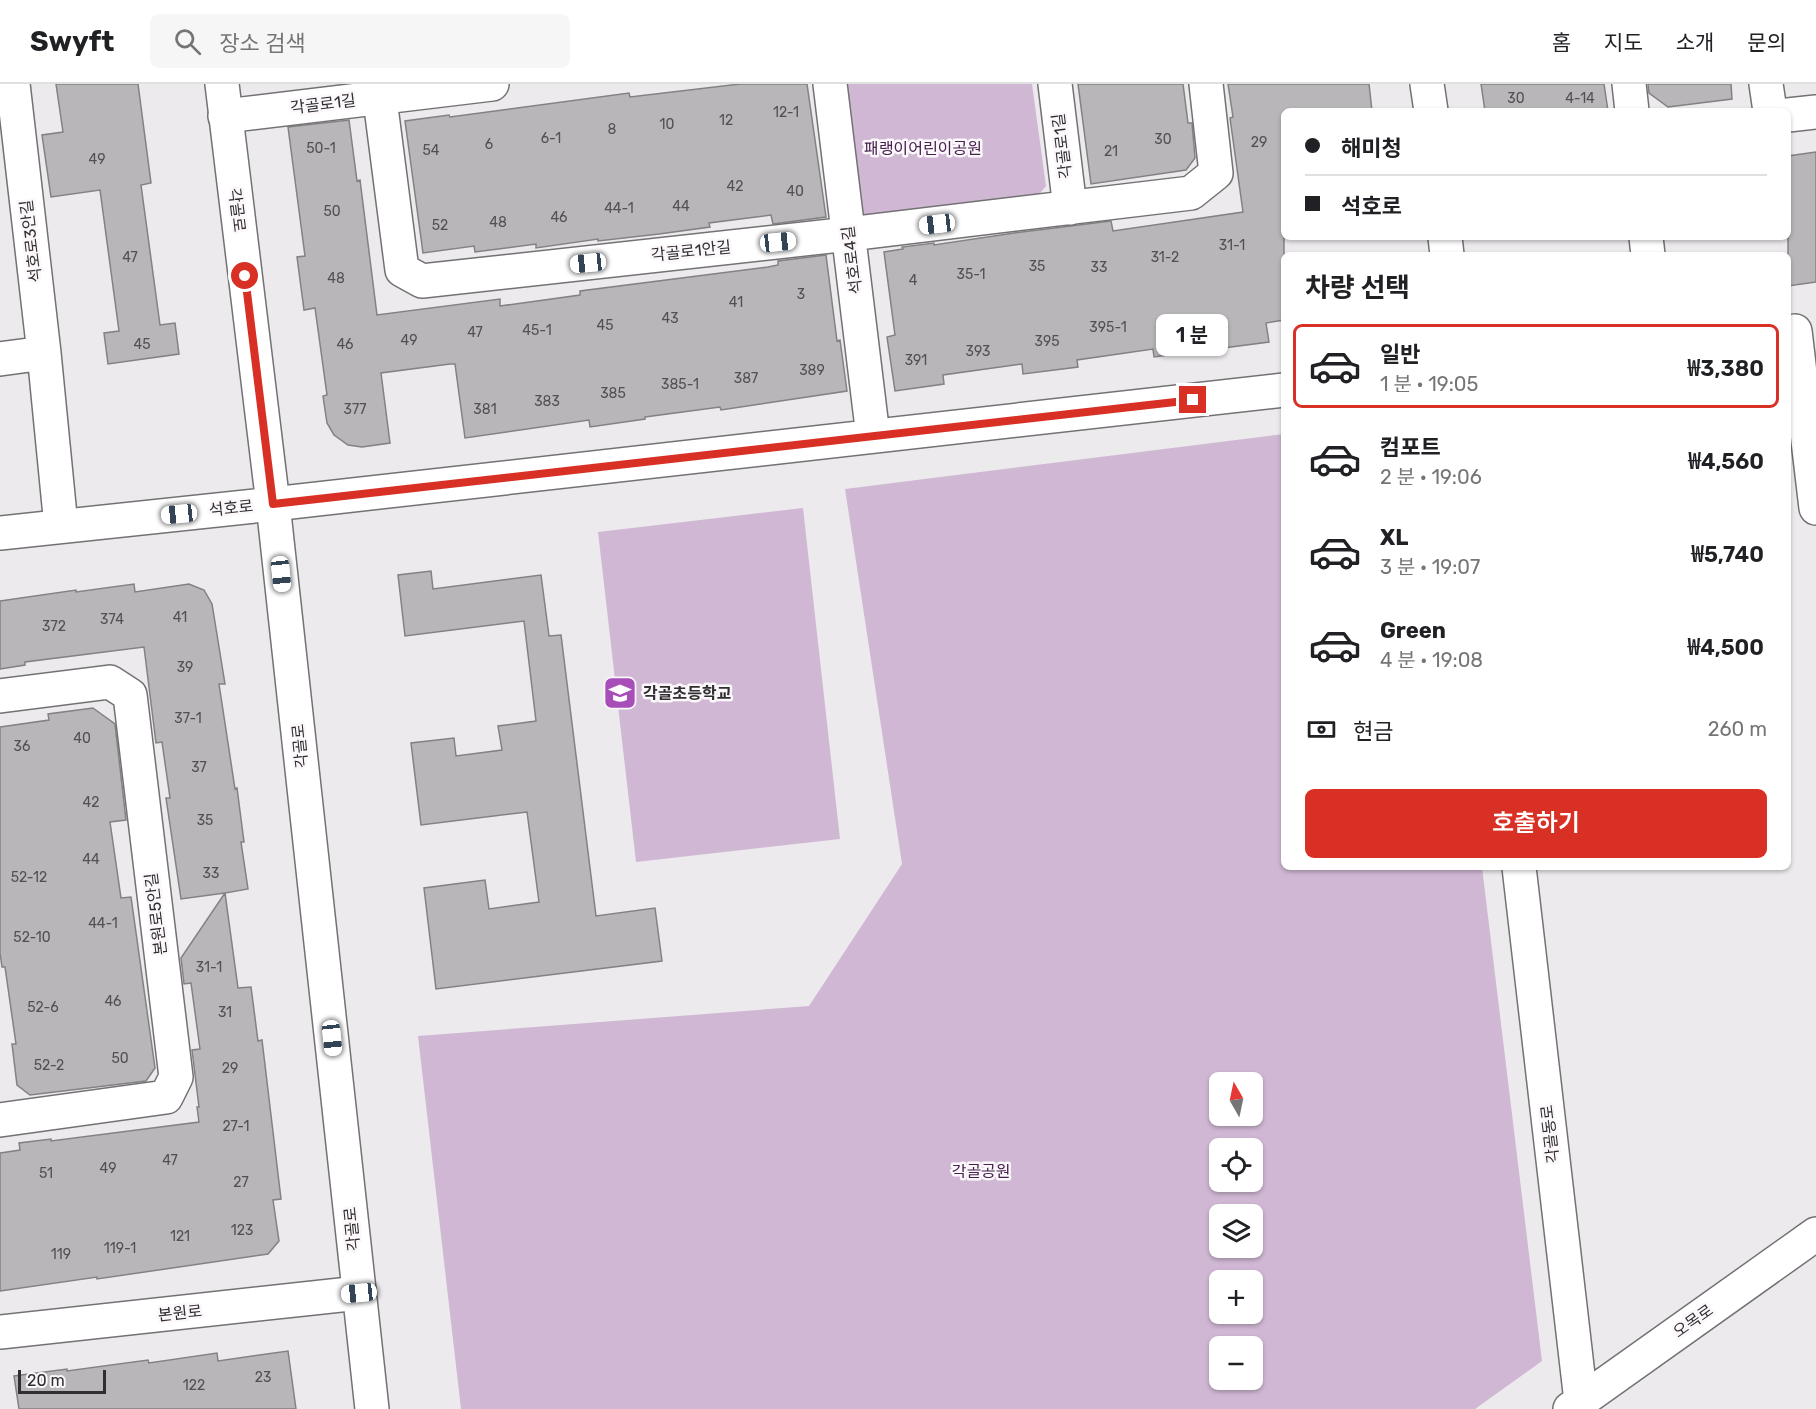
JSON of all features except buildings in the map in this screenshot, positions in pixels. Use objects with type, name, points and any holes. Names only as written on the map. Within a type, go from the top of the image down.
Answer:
[{"type":"street","name":"석호로3안길","points":[[13,84],[62,526]]},
{"type":"street","name":"각골로","points":[[222,84],[273,504],[372,1409]]},
{"type":"street","name":"각골로1길","points":[[225,116],[379,90],[492,84]]},
{"type":"street","name":"석호로4길","points":[[830,84],[873,436]]},
{"type":"street","name":"각골로1길","points":[[1055,84],[1070,208]]},
{"type":"street","name":"각골로1안길","points":[[379,90],[402,270],[422,281],[849,234],[1191,193],[1216,173],[1206,84]]},
{"type":"street","points":[[1427,84],[1431,108]]},
{"type":"street","points":[[1629,84],[1632,108]]},
{"type":"street","points":[[1766,84],[1770,108]]},
{"type":"street","points":[[1791,115],[1816,112]]},
{"type":"street","points":[[1800,331],[1816,508]]},
{"type":"street","points":[[0,359],[44,354]]},
{"type":"street","name":"석호로","points":[[0,533],[1281,390]]},
{"type":"street","name":"본원로5안길","points":[[0,696],[110,682],[130,695],[176,1077],[166,1097],[0,1120]]},
{"type":"street","name":"각골동로","points":[[1519,870],[1575,1405]]},
{"type":"street","name":"오목로","points":[[1575,1405],[1816,1234]]},
{"type":"street","name":"본원로","points":[[0,1332],[359,1293]]},
{"type":"green space","name":"패랭이어린이공원","points":[[843,84],[1032,84],[1046,186],[1037,197],[872,220],[860,211]]},
{"type":"green space","name":"각골공원","points":[[1281,434],[1281,870],[1482,870],[1542,1361],[1475,1409],[461,1409],[418,1036],[809,1006],[902,864],[845,489]]},
{"type":"green space","points":[[803,508],[840,839],[636,862],[598,532]]},
{"type":"place","name":"각골초등학교","points":[[620,693]]},
{"type":"route","points":[[245,276],[273,504],[1193,400]]}]
